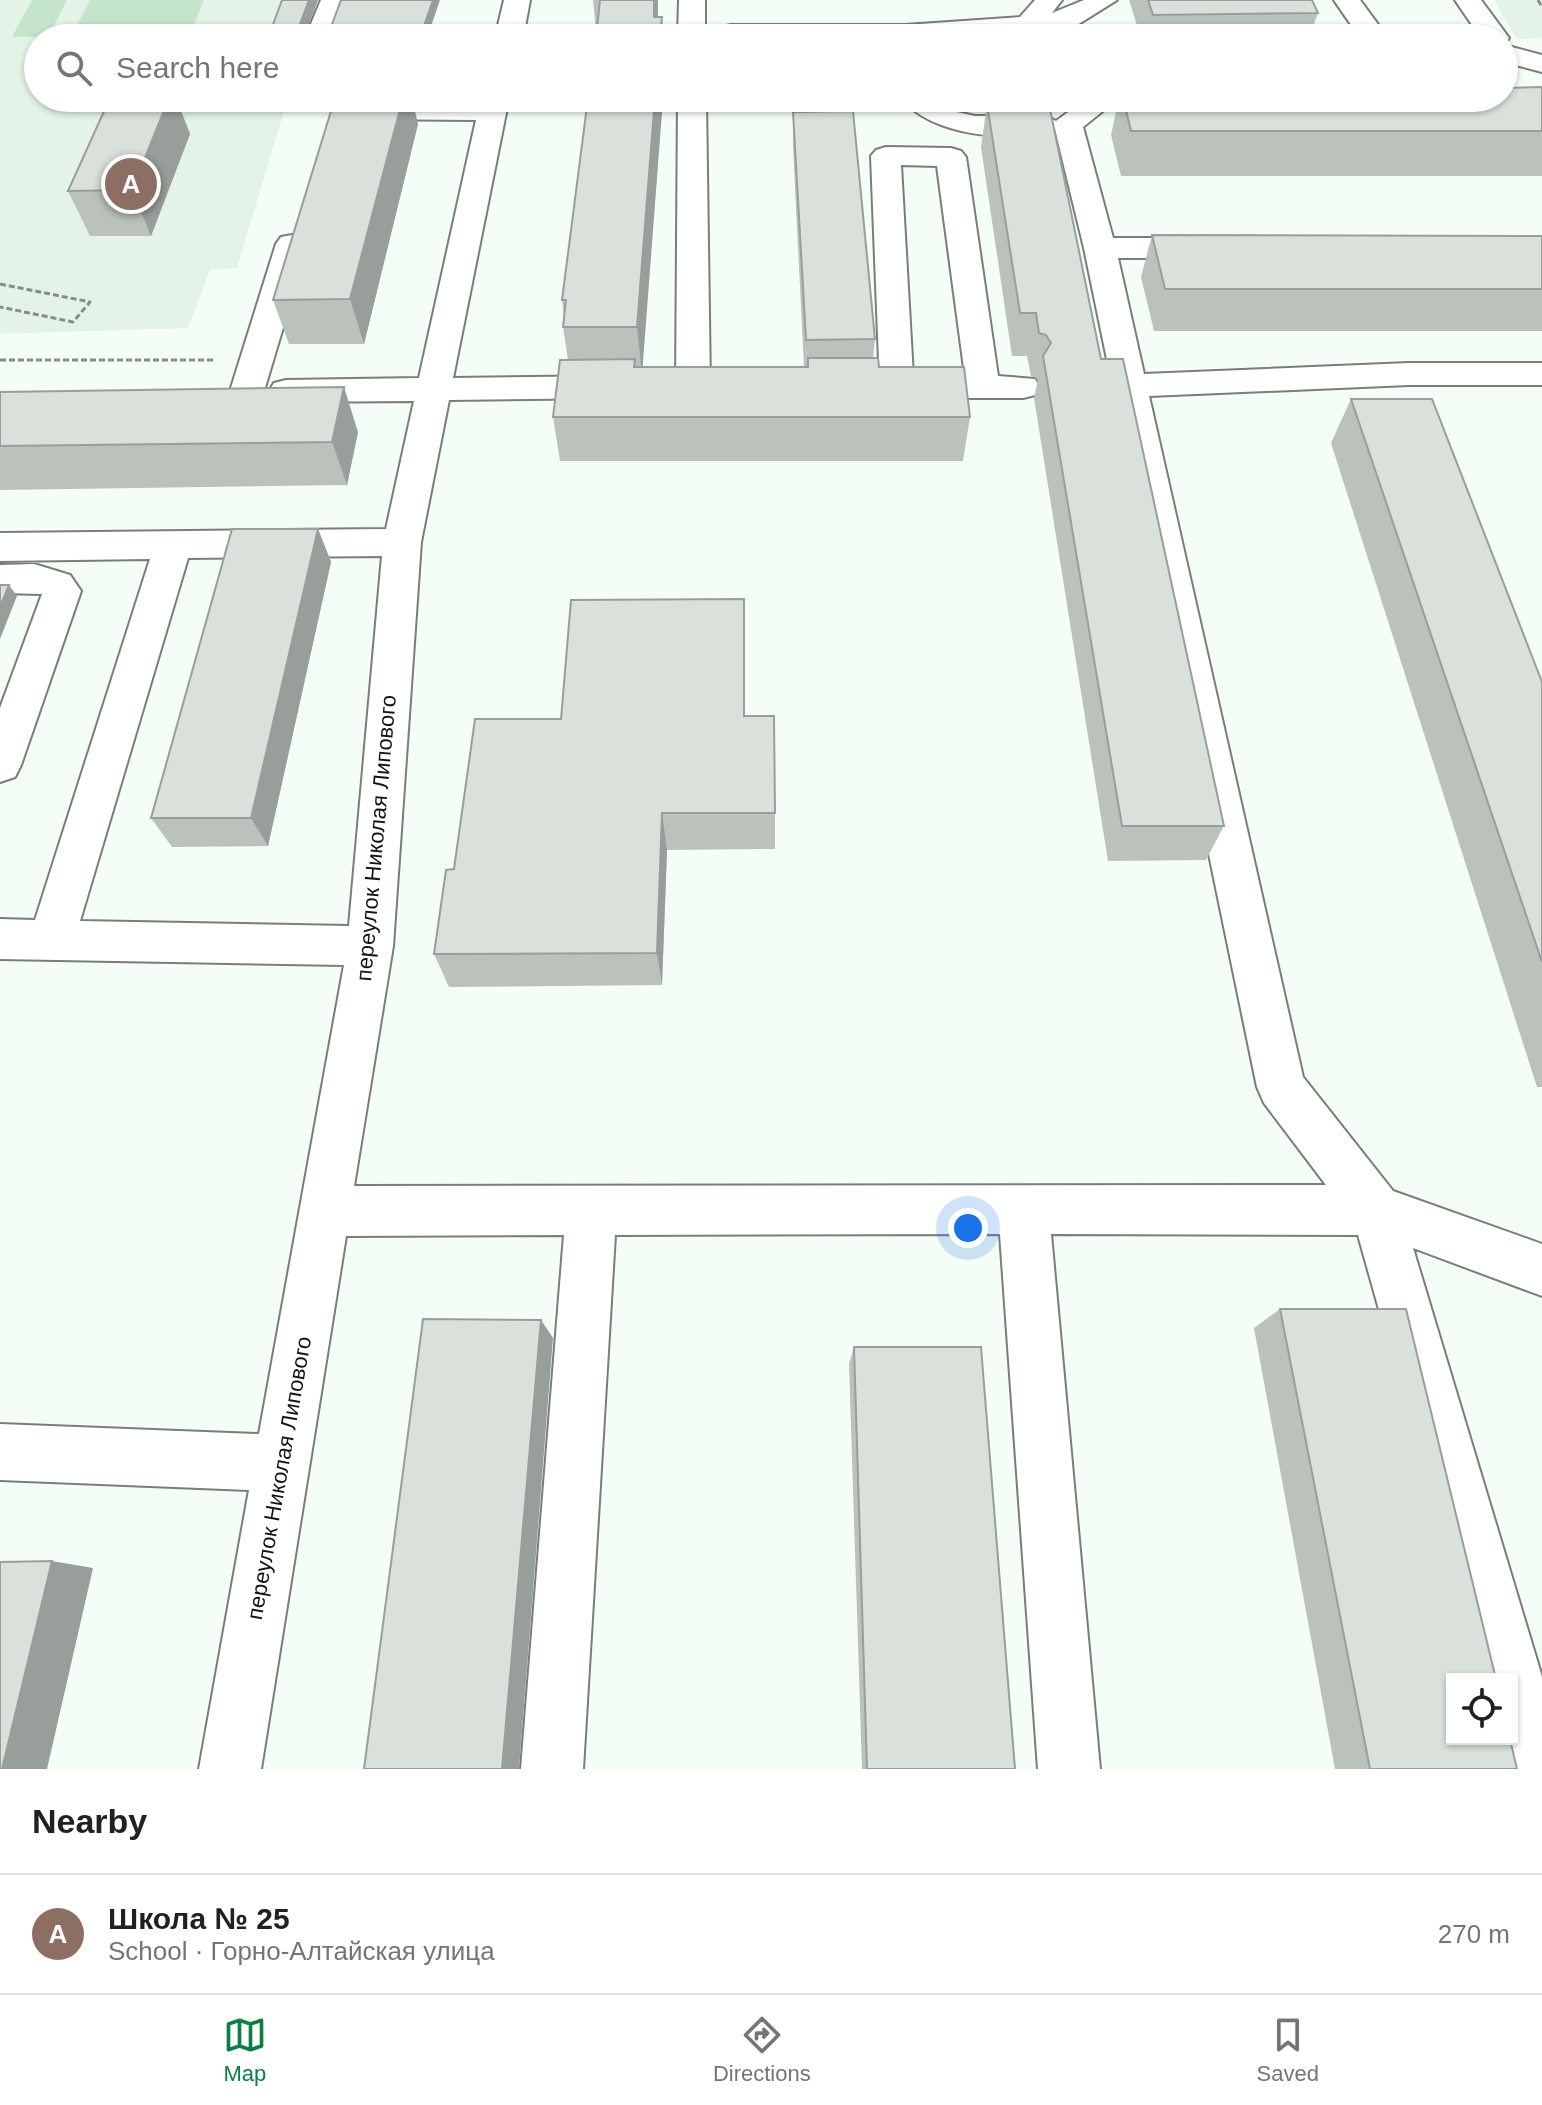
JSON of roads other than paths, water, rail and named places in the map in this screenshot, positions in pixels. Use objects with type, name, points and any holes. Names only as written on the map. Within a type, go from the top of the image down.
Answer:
[{"type":"street","points":[[325,24],[334,0]]},
{"type":"street","points":[[512,24],[517,0]]},
{"type":"street","points":[[692,0],[692,24]]},
{"type":"street","points":[[1028,24],[1063,19],[1104,0]]},
{"type":"street","points":[[1347,0],[1364,24]]},
{"type":"street","points":[[1468,0],[1486,24]]},
{"type":"street","points":[[1518,57],[1542,64]]},
{"type":"street","points":[[330,120],[348,112]]},
{"type":"street","name":"переулок Николая Липового","points":[[230,1769],[370,946],[402,542],[493,112]]},
{"type":"street","points":[[302,210],[240,381],[434,390],[682,387],[692,112]]},
{"type":"street","points":[[931,112],[946,120],[982,124],[1116,124]]},
{"type":"street","points":[[1068,124],[1086,112]]},
{"type":"street","points":[[1068,124],[1100,248],[1281,1087],[1376,1210],[1539,1769]]},
{"type":"street","points":[[983,387],[951,157],[886,156],[882,387],[983,387],[1023,387]]},
{"type":"street","points":[[1100,248],[1242,248]]},
{"type":"street","points":[[1129,386],[1415,389],[1542,374]]},
{"type":"street","points":[[0,547],[402,542]]},
{"type":"street","points":[[51,941],[173,545]]},
{"type":"street","points":[[0,579],[41,578],[57,583],[62,591],[0,765]]},
{"type":"street","points":[[0,939],[370,946]]},
{"type":"street","points":[[1023,1209],[1069,1769]]},
{"type":"street","points":[[324,1211],[1376,1210],[1542,1270]]},
{"type":"street","points":[[552,1769],[591,1211]]},
{"type":"street","points":[[0,1452],[282,1463]]},
{"type":"place","name":"Школа № 25","points":[[131,184]]}]
